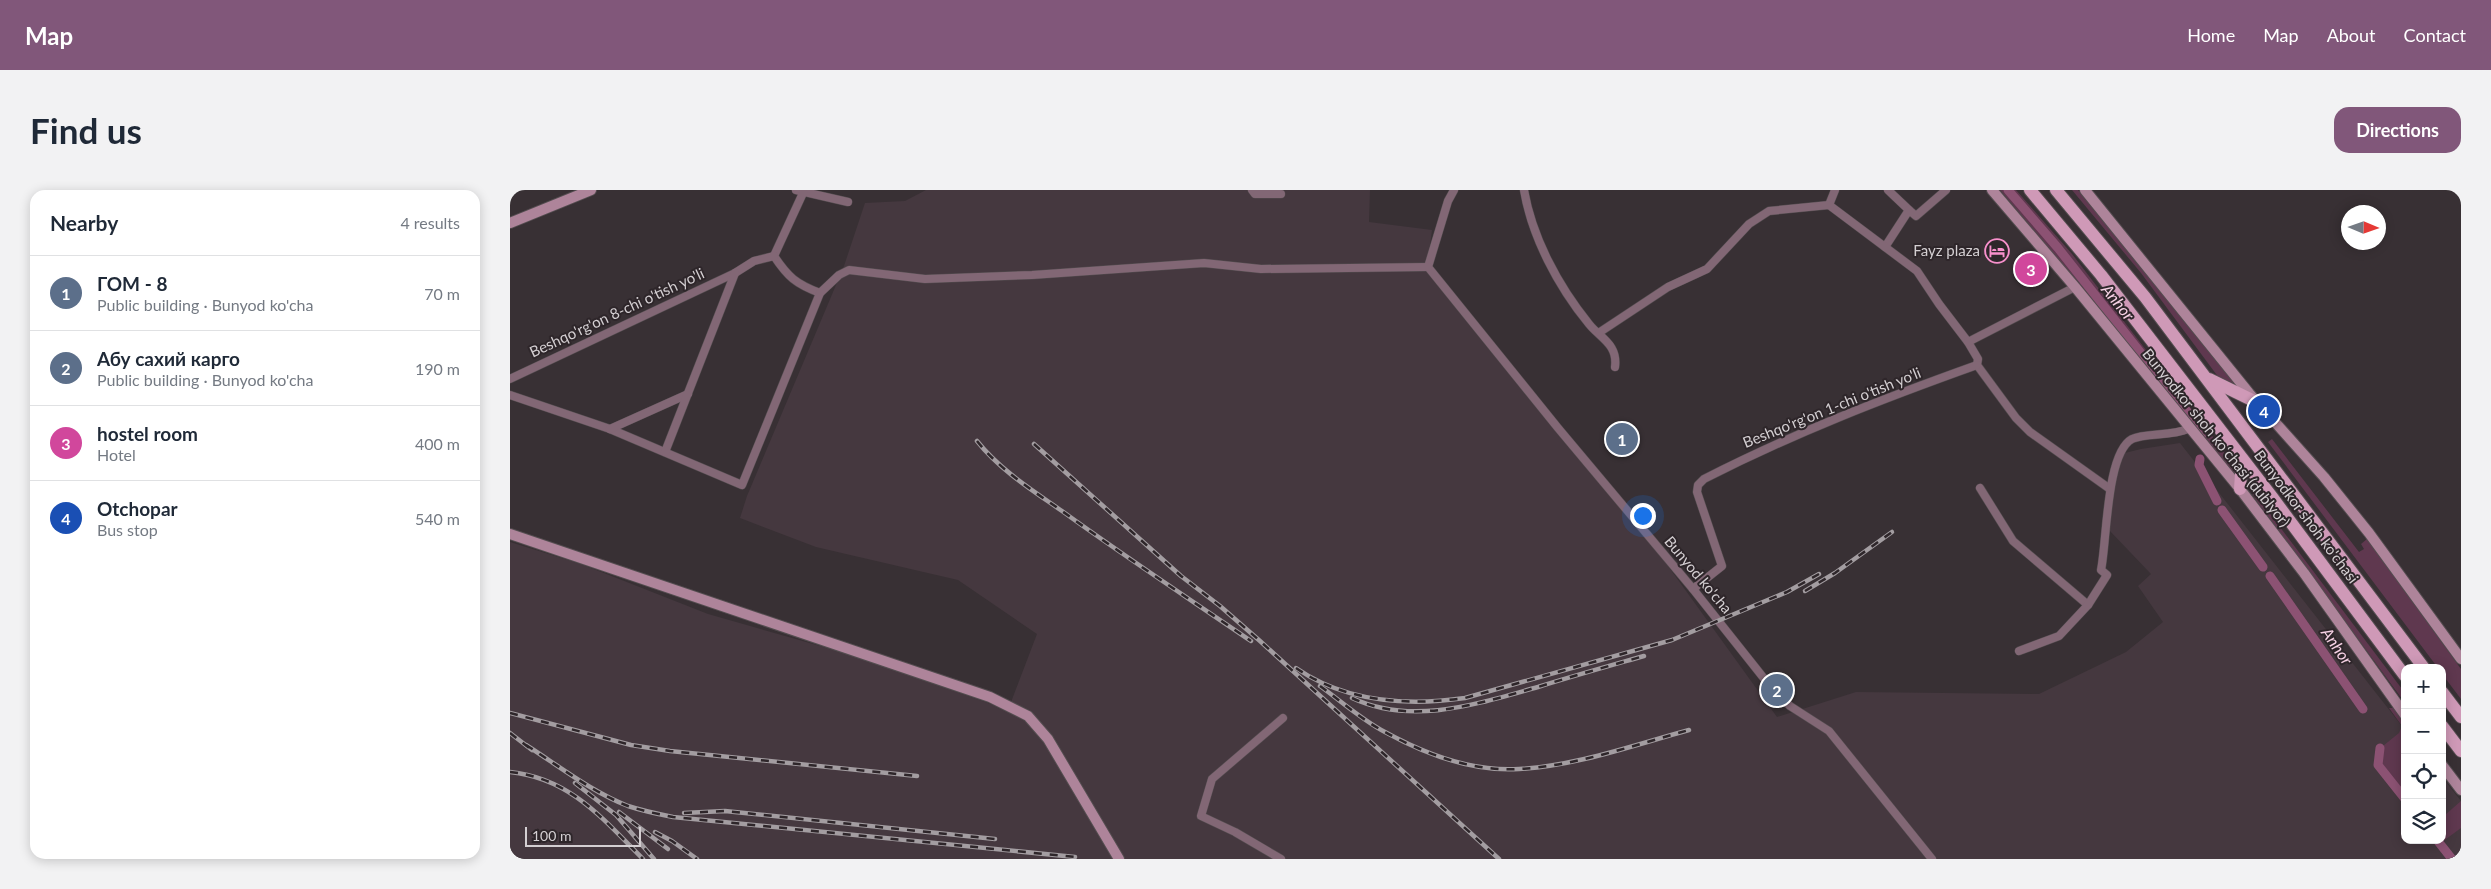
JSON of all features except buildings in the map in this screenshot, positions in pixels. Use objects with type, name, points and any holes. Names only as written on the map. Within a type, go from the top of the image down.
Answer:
[{"type":"main road","name":"Bunyodkor shoh ko'chasi","points":[[2030,190],[2101,275],[2272,497],[2401,671]]},
{"type":"main road","name":"Bunyodkor shoh ko'chasi","points":[[2056,190],[2117,262],[2206,377],[2421,664]]},
{"type":"main road","points":[[2101,275],[2099,268],[2101,262],[2111,259],[2117,262]]},
{"type":"main road","points":[[2206,377],[2258,403]]},
{"type":"main road","points":[[2240,489],[2242,459]]},
{"type":"main road","points":[[2272,497],[2278,501],[2284,500],[2289,491],[2287,485]]},
{"type":"main road","points":[[2446,697],[2461,717]]},
{"type":"main road","points":[[2446,731],[2461,751]]},
{"type":"street","points":[[510,223],[591,190]]},
{"type":"street","points":[[1252,190],[1255,194],[1281,194]]},
{"type":"street","points":[[510,395],[610,429],[742,485],[820,293],[838,275],[850,270],[925,279],[1032,275],[1204,263],[1262,269],[1428,267],[1448,201],[1454,190]]},
{"type":"street","points":[[1524,190],[1528,212],[1544,250],[1585,319],[1593,329],[1600,332],[1614,353],[1615,366]]},
{"type":"street","points":[[1830,205],[1835,190]]},
{"type":"street","points":[[1888,190],[1916,216],[1946,190]]},
{"type":"street","name":"Bunyodkor shoh koʻchasi (dublyor)","points":[[1992,190],[2075,287],[2188,429],[2240,489],[2304,573],[2401,709]]},
{"type":"street","points":[[2085,190],[2258,403],[2324,477],[2369,533],[2461,660]]},
{"type":"street","points":[[820,293],[806,288],[789,278],[774,256],[800,192],[848,202]]},
{"type":"street","points":[[1600,332],[1668,287],[1707,269],[1750,224],[1769,211],[1830,205],[1917,271],[1968,342],[1978,359],[1977,365],[2016,418],[2030,432],[2110,489]]},
{"type":"street","points":[[1885,247],[1910,210]]},
{"type":"street","name":"Beshqo'rg'on 8-chi o'tish yo'li","points":[[510,378],[735,273],[754,261],[774,256]]},
{"type":"street","name":"Bunyod ko'cha","points":[[1428,267],[1563,434],[1693,589],[1774,691],[1790,706],[1829,731],[1932,859]]},
{"type":"street","points":[[665,452],[735,273]]},
{"type":"street","points":[[1968,342],[2075,287]]},
{"type":"street","name":"Beshqo'rg'on 1-chi o'tish yo'li","points":[[1693,589],[1722,566],[1697,492],[1698,484],[1704,479],[1770,445],[1879,401],[1977,365]]},
{"type":"street","points":[[610,429],[688,394]]},
{"type":"street","points":[[2018,651],[2060,636],[2088,605],[2107,575],[2101,570],[2110,489],[2121,450],[2132,439],[2180,432],[2188,429]]},
{"type":"street","points":[[1980,488],[2013,541],[2088,605]]},
{"type":"street","points":[[510,534],[915,670],[1015,708],[1034,722],[1048,739],[1119,859]]},
{"type":"street","points":[[1281,859],[1235,832],[1201,816],[1212,778],[1284,718]]},
{"type":"street","points":[[2446,770],[2461,790]]},
{"type":"shaded area","points":[[926,190],[1370,190],[1369,222],[1432,230],[1427,268],[1655,548],[1777,717],[1856,692],[2039,694],[2126,652],[2163,622],[2138,586],[2151,574],[2109,530],[2111,490],[2121,454],[2180,443],[2401,725],[2401,844],[2446,844],[2446,782],[2461,801],[2461,859],[510,859],[510,542],[581,564],[708,614],[852,655],[1008,710],[1037,634],[958,580],[816,547],[740,518],[747,496],[844,266],[865,203],[905,201]]},
{"type":"shaded area","points":[[2000,190],[2016,190],[2072,254],[2236,467],[2235,476],[2080,285]]},
{"type":"shaded area","points":[[2072,190],[2078,190],[2091,205],[2235,384],[2219,378],[2141,273]]},
{"type":"shaded area","points":[[2272,439],[2359,552],[2364,549],[2361,544],[2367,539],[2461,669],[2461,699],[2446,679],[2446,664],[2435,664],[2268,442]]},
{"type":"shaded area","points":[[2243,478],[2401,688],[2401,698],[2256,500]]},
{"type":"shaded area","points":[[2389,708],[2395,708],[2401,716],[2401,725]]},
{"type":"shaded area","points":[[2401,728],[2401,789],[2382,764],[2383,746],[2399,733]]},
{"type":"shaded area","points":[[2461,801],[2461,828],[2446,839],[2446,814]]},
{"type":"waterway","name":"Anhor","points":[[2008,190],[2058,248],[2204,433]]},
{"type":"waterway","name":"Anhor","points":[[2200,459],[2199,465],[2217,501]]},
{"type":"waterway","name":"Anhor","points":[[2222,510],[2263,567]]},
{"type":"waterway","name":"Anhor","points":[[2270,576],[2363,709]]},
{"type":"waterway","name":"Anhor","points":[[2380,748],[2378,765],[2401,794]]},
{"type":"waterway","name":"Anhor","points":[[2440,844],[2452,859]]},
{"type":"railway","points":[[977,441],[996,461],[1028,487],[1132,561],[1251,641]]},
{"type":"railway","points":[[1034,444],[1181,576],[1220,606],[1260,641],[1499,859]]},
{"type":"railway","points":[[1805,591],[1835,573],[1892,532]]},
{"type":"railway","points":[[1296,668],[1335,688],[1356,695],[1378,699],[1421,701],[1465,698],[1672,640],[1787,592],[1819,574]]},
{"type":"railway","points":[[1352,698],[1375,706],[1398,710],[1445,709],[1492,700],[1644,656]]},
{"type":"railway","points":[[1320,686],[1368,722],[1400,740],[1450,760],[1484,768],[1519,769],[1562,764],[1689,730]]},
{"type":"railway","points":[[510,713],[631,745],[670,751],[917,776]]},
{"type":"railway","points":[[510,733],[532,750]]},
{"type":"railway","points":[[526,745],[589,786],[615,800],[634,808],[667,816],[1075,857]]},
{"type":"railway","points":[[510,772],[550,782],[568,792],[599,815],[643,859]]},
{"type":"railway","points":[[575,783],[616,815],[654,859]]},
{"type":"railway","points":[[684,813],[725,811],[995,839]]},
{"type":"railway","points":[[619,812],[668,849]]},
{"type":"railway","points":[[655,832],[672,841],[697,859]]},
{"type":"place","name":"Fayz plaza","points":[[1997,251]]},
{"type":"place","name":"hostel room","points":[[2031,269]]},
{"type":"place","name":"Otchopar","points":[[2264,411]]},
{"type":"place","name":"ГОМ - 8","points":[[1622,439]]},
{"type":"place","name":"Абу сахий карго","points":[[1777,690]]}]
